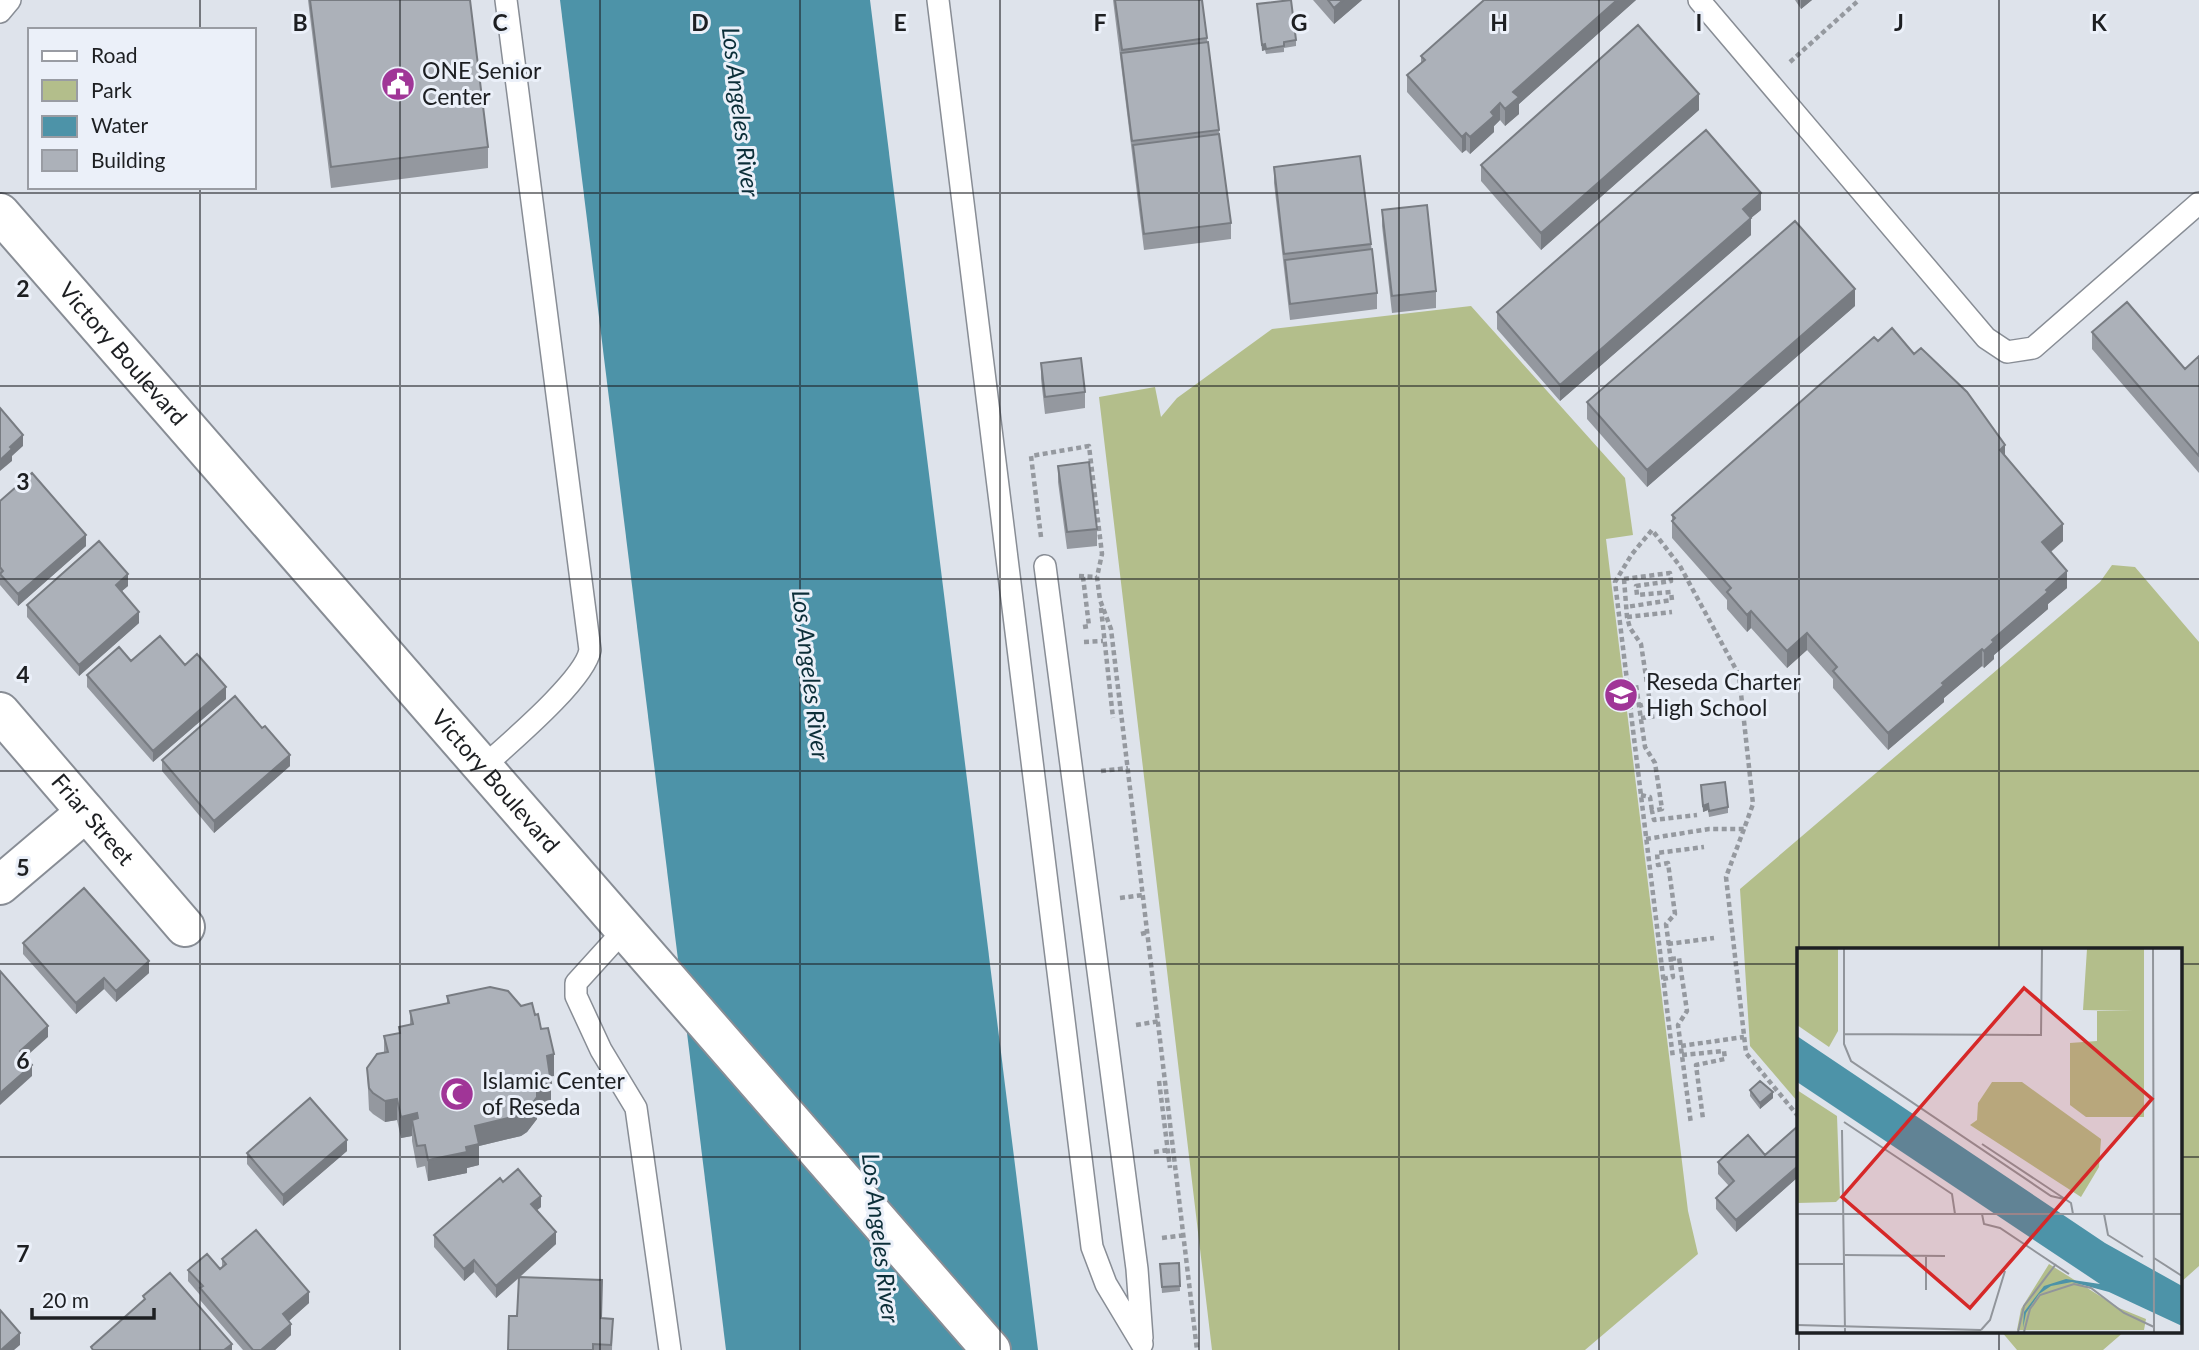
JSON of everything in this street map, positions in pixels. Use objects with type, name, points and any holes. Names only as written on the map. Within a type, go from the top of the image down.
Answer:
[{"type":"main road","name":"Victory Boulevard","points":[[0,213],[991,1350]]},
{"type":"main road","name":"Friar Street","points":[[0,712],[185,927]]},
{"type":"main road","points":[[0,885],[86,811]]},
{"type":"lane","points":[[0,12],[10,0]]},
{"type":"lane","points":[[482,768],[541,714],[580,673],[589,658],[590,650],[506,0]]},
{"type":"lane","points":[[938,0],[1092,1247],[1106,1284],[1143,1347]]},
{"type":"lane","points":[[1699,0],[1986,338],[2007,352],[2033,348],[2199,203]]},
{"type":"lane","points":[[1045,566],[1137,1269],[1143,1347]]},
{"type":"lane","points":[[624,930],[576,984],[576,996],[601,1050],[636,1108],[670,1350]]},
{"type":"path","points":[[1769,82],[1859,0]]},
{"type":"path","points":[[1097,577],[1083,578],[1045,566],[1031,456],[1089,446],[1102,554],[1097,577],[1113,718]]},
{"type":"path","points":[[1673,1058],[1615,582],[1619,572],[1652,530],[1679,566],[1739,675],[1753,804],[1726,877],[1746,1053],[1797,1115]]},
{"type":"path","points":[[1619,572],[1624,579],[1630,628],[1641,645],[1650,703],[1639,706]]},
{"type":"path","points":[[1624,579],[1670,573],[1671,581],[1636,586],[1637,595],[1671,592],[1672,600],[1626,607]]},
{"type":"path","points":[[1100,600],[1111,629],[1197,1350]]},
{"type":"path","points":[[1627,617],[1672,612]]},
{"type":"path","points":[[1628,687],[1636,685],[1645,747],[1655,763],[1662,809],[1652,811]]},
{"type":"path","points":[[1641,718],[1690,712]]},
{"type":"path","points":[[1117,736],[1124,734]]},
{"type":"path","points":[[1641,795],[1650,797],[1654,820],[1697,815]]},
{"type":"path","points":[[1647,839],[1709,829],[1744,829]]},
{"type":"path","points":[[1663,979],[1673,977],[1666,925],[1675,914],[1668,863],[1658,865],[1657,853],[1704,847]]},
{"type":"path","points":[[1132,857],[1139,857]]},
{"type":"path","points":[[1141,934],[1149,932]]},
{"type":"path","points":[[1668,944],[1714,938]]},
{"type":"path","points":[[1671,959],[1679,958],[1687,1011],[1678,1025],[1691,1124]]},
{"type":"path","points":[[1681,1046],[1744,1037]]},
{"type":"path","points":[[1682,1055],[1724,1051],[1725,1059],[1696,1065],[1703,1119]]},
{"type":"path","points":[[1157,1056],[1163,1055]]},
{"type":"path","points":[[1159,1081],[1170,1168]]},
{"type":"green space","points":[[1471,306],[1625,478],[1633,535],[1606,539],[1688,1211],[1698,1254],[1585,1350],[1212,1350],[1099,397],[1155,387],[1161,417],[1177,398],[1272,329]]},
{"type":"green space","points":[[2112,565],[2135,567],[2199,642],[2199,1266],[2182,1281],[2182,948],[1797,948],[1797,1101],[1750,1046],[1740,889],[2100,582]]},
{"type":"green space","points":[[2002,1332],[2124,1332],[2103,1350],[2017,1350]]},
{"type":"water","name":"Los Angeles River","points":[[560,0],[870,0],[1038,1350],[726,1350]]},
{"type":"building","name":"ONE Senior Center","points":[[310,0],[470,0],[488,147],[331,167]]},
{"type":"building","points":[[1115,0],[1202,0],[1207,38],[1122,50]]},
{"type":"building","points":[[1291,0],[1296,40],[1284,42],[1284,46],[1266,49],[1265,44],[1262,45],[1257,4]]},
{"type":"building","points":[[1328,0],[1343,0],[1334,8]]},
{"type":"building","points":[[1484,0],[1617,0],[1513,92],[1519,97],[1505,109],[1500,103],[1491,112],[1494,116],[1470,137],[1466,133],[1462,137],[1407,75],[1425,60],[1421,56]]},
{"type":"building","points":[[1638,25],[1699,94],[1541,233],[1481,165]]},
{"type":"building","points":[[1208,42],[1219,130],[1132,141],[1121,53]]},
{"type":"building","points":[[1706,130],[1761,193],[1743,209],[1751,218],[1560,385],[1497,312]]},
{"type":"building","points":[[1219,134],[1231,223],[1144,234],[1133,145]]},
{"type":"building","points":[[1360,156],[1371,244],[1284,254],[1274,167]]},
{"type":"building","points":[[1427,205],[1436,291],[1392,296],[1382,210]]},
{"type":"building","points":[[1795,221],[1855,289],[1647,470],[1587,402]]},
{"type":"building","points":[[1372,249],[1377,293],[1290,304],[1285,260]]},
{"type":"building","points":[[2127,302],[2185,369],[2199,356],[2199,456],[2092,332]]},
{"type":"building","points":[[1892,328],[1914,354],[1921,348],[1967,392],[2005,445],[2000,450],[2063,524],[2042,542],[2067,571],[2046,590],[2048,592],[1992,640],[1994,642],[1942,683],[1944,685],[1888,733],[1833,671],[1837,667],[1807,633],[1787,651],[1751,611],[1747,615],[1727,592],[1731,588],[1672,521],[1675,518],[1672,515],[1874,337],[1878,341]]},
{"type":"building","points":[[1081,358],[1085,392],[1045,397],[1041,363]]},
{"type":"building","points":[[0,408],[23,435],[0,460]]},
{"type":"building","points":[[1089,462],[1097,529],[1067,532],[1058,466]]},
{"type":"building","points":[[32,473],[86,535],[18,594],[0,574],[3,571],[0,567],[0,501]]},
{"type":"building","points":[[99,541],[128,574],[116,585],[139,612],[79,665],[27,605]]},
{"type":"building","points":[[160,636],[185,665],[197,654],[226,687],[153,751],[87,675],[119,647],[131,661]]},
{"type":"building","points":[[235,696],[290,755],[214,821],[162,760]]},
{"type":"building","points":[[1725,782],[1728,807],[1709,811],[1708,804],[1703,806],[1701,785]]},
{"type":"building","points":[[84,888],[149,961],[116,991],[104,978],[76,1003],[23,943]]},
{"type":"building","points":[[0,971],[48,1026],[20,1051],[32,1065],[0,1093]]},
{"type":"building","name":"Islamic Center of Reseda","points":[[490,987],[508,991],[521,1006],[532,1003],[541,1029],[548,1028],[554,1054],[547,1056],[551,1083],[537,1086],[537,1097],[521,1115],[475,1126],[479,1144],[466,1147],[467,1152],[428,1160],[425,1145],[417,1146],[412,1120],[418,1118],[417,1113],[401,1117],[397,1099],[385,1101],[373,1093],[369,1088],[367,1068],[377,1054],[388,1052],[384,1036],[400,1033],[399,1027],[413,1024],[410,1011],[449,1003],[447,996]]},
{"type":"building","points":[[1760,1081],[1773,1092],[1760,1103],[1750,1090]]},
{"type":"building","points":[[310,1098],[347,1140],[283,1195],[247,1153]]},
{"type":"building","points":[[1797,1127],[1797,1167],[1736,1220],[1716,1198],[1734,1181],[1718,1162],[1748,1135],[1765,1155]]},
{"type":"building","points":[[518,1169],[541,1196],[531,1204],[556,1232],[496,1286],[474,1260],[464,1269],[434,1235],[500,1178],[503,1182]]},
{"type":"building","points":[[256,1230],[309,1292],[283,1314],[291,1324],[261,1350],[253,1350],[188,1270],[207,1254],[220,1269],[226,1264],[222,1259]]},
{"type":"building","points":[[1179,1263],[1180,1286],[1162,1287],[1160,1264]]},
{"type":"building","points":[[170,1273],[232,1344],[224,1350],[93,1350],[91,1347]]},
{"type":"building","points":[[519,1277],[602,1280],[601,1318],[613,1319],[611,1345],[593,1344],[593,1350],[508,1350],[509,1316],[517,1316]]},
{"type":"building","points":[[0,1310],[20,1333],[1,1350],[0,1350]]},
{"type":"place","name":"ONE Senior Center","points":[[398,84]]},
{"type":"place","name":"Reseda Charter High School","points":[[1621,695]]},
{"type":"place","name":"Islamic Center of Reseda","points":[[457,1094]]}]
